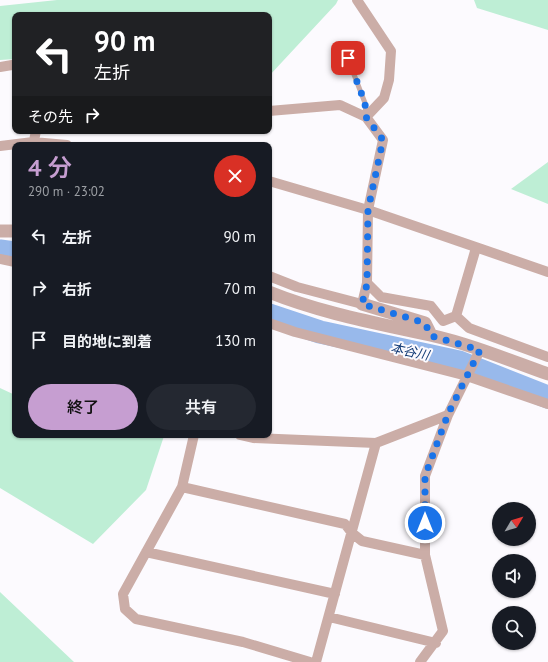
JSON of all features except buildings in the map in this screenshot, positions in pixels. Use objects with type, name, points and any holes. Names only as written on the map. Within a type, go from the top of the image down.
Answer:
[{"type":"street","points":[[357,0],[391,51],[389,80],[384,98],[366,117]]},
{"type":"street","points":[[0,67],[12,65]]},
{"type":"street","points":[[272,111],[340,105],[366,117],[383,140],[368,210],[367,284],[362,304]]},
{"type":"street","points":[[0,146],[12,145]]},
{"type":"street","points":[[272,182],[368,210],[548,272]]},
{"type":"street","points":[[0,230],[12,228]]},
{"type":"street","points":[[456,316],[476,248]]},
{"type":"street","points":[[0,259],[12,261]]},
{"type":"street","points":[[272,277],[297,287],[362,304],[425,323],[431,336]]},
{"type":"street","points":[[367,284],[381,297],[431,306],[443,321],[456,316]]},
{"type":"street","points":[[272,293],[292,302],[365,322],[431,336],[480,350],[548,374]]},
{"type":"street","points":[[456,316],[469,328],[548,357]]},
{"type":"street","points":[[272,324],[295,332],[467,376],[548,404]]},
{"type":"street","points":[[420,662],[436,643],[443,631],[425,555],[425,476],[448,414],[480,350]]},
{"type":"street","points":[[252,438],[376,443],[448,414]]},
{"type":"street","points":[[193,438],[182,487],[123,594],[125,608],[136,619],[243,642],[310,662]]},
{"type":"street","points":[[316,662],[376,443]]},
{"type":"street","points":[[182,487],[345,524],[352,534],[362,541],[425,555]]},
{"type":"street","points":[[146,552],[335,594]]},
{"type":"street","points":[[329,616],[436,643]]},
{"type":"lane","points":[[348,58],[365,103],[366,117]]},
{"type":"green space","points":[[57,0],[338,0],[336,4],[272,73],[272,12],[12,12],[12,59],[0,60],[0,6]]},
{"type":"green space","points":[[474,0],[548,0],[548,30],[477,8]]},
{"type":"green space","points":[[548,162],[548,204],[511,189]]},
{"type":"green space","points":[[0,388],[12,394],[12,438],[163,438],[146,490],[93,544],[0,488]]},
{"type":"green space","points":[[0,592],[74,662],[0,662]]},
{"type":"waterway","name":"本谷川","points":[[0,251],[12,253]]},
{"type":"waterway","name":"本谷川","points":[[272,316],[320,332],[459,362],[548,397]]},
{"type":"route","points":[[348,58],[365,103],[366,117],[383,140],[368,210],[367,284],[362,304],[425,323],[431,336],[480,350],[448,414],[425,476],[425,523]]}]
